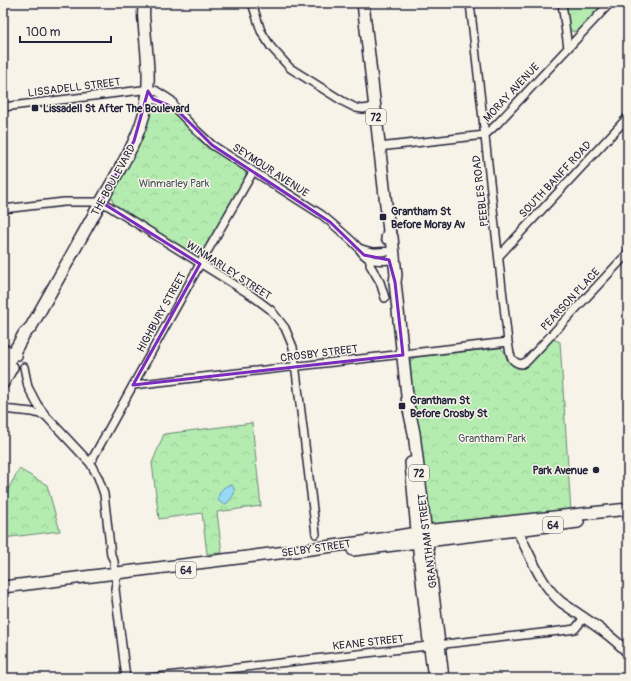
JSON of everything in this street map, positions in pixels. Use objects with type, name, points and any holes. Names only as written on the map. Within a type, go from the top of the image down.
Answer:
[{"type":"main road","name":"THE BOULEVARD","points":[[138,3],[143,19]]},
{"type":"main road","name":"THE BOULEVARD","points":[[3,372],[12,353],[24,334],[31,327],[101,202],[134,141],[142,121],[148,91],[148,73],[143,19],[144,3]]},
{"type":"main road","name":"GRANTHAM STREET","points":[[362,3],[389,231],[392,237],[391,255],[396,276],[394,282],[408,405],[414,434],[422,537],[434,646],[434,678]]},
{"type":"main road","name":"THE BOULEVARD","points":[[3,383],[12,353]]},
{"type":"main road","name":"SELBY STREET","points":[[516,526],[628,509]]},
{"type":"main road","name":"SELBY STREET","points":[[3,592],[313,554],[422,537],[628,515]]},
{"type":"main road","points":[[516,526],[551,592],[561,602],[604,631],[628,653]]},
{"type":"main road","name":"SELBY STREET","points":[[3,587],[114,578]]},
{"type":"main road","name":"GRANTHAM STREET","points":[[434,646],[443,678]]},
{"type":"street","points":[[252,3],[261,31],[271,47],[290,68],[356,108],[363,109],[375,107]]},
{"type":"street","name":"PEEBLES ROAD","points":[[470,3],[508,342],[511,358],[514,362],[522,364],[527,361]]},
{"type":"street","points":[[562,3],[568,48]]},
{"type":"street","name":"MORAY AVENUE","points":[[379,147],[485,135],[610,3]]},
{"type":"street","points":[[623,3],[628,7]]},
{"type":"street","name":"LISSADELL STREET","points":[[3,107],[142,90],[148,91]]},
{"type":"street","name":"SEYMOUR AVENUE","points":[[148,91],[155,90],[172,101],[175,108],[212,145],[322,216],[338,228],[364,255],[370,259],[370,265],[380,282],[385,298]]},
{"type":"street","name":"SOUTH BANFF ROAD","points":[[499,256],[628,117]]},
{"type":"street","name":"HIGHBURY STREET","points":[[90,463],[200,264],[253,172]]},
{"type":"street","points":[[3,209],[64,202],[101,202]]},
{"type":"street","name":"WINMARLEY STREET","points":[[101,202],[251,295],[271,310],[285,328],[293,347],[316,534]]},
{"type":"street","points":[[358,248],[368,252],[391,255]]},
{"type":"street","name":"PEARSON PLACE","points":[[527,361],[628,253]]},
{"type":"street","points":[[370,259],[376,260],[391,255]]},
{"type":"street","name":"CROSBY STREET","points":[[133,385],[508,342]]},
{"type":"street","points":[[24,367],[25,377],[30,392],[37,404],[46,416],[90,463],[98,477],[104,494],[111,555],[110,561],[114,578],[126,678]]},
{"type":"street","points":[[3,409],[32,412],[46,416]]},
{"type":"street","name":"KEANE STREET","points":[[149,678],[571,630],[578,626],[584,618]]},
{"type":"highlighted area","points":[[148,91],[153,99],[175,108],[212,145],[330,222],[364,255],[389,260],[395,282],[403,355],[133,385],[200,264],[101,202],[134,141]]},
{"type":"green space","points":[[566,3],[605,3],[579,30],[574,32],[568,28]]},
{"type":"green space","name":"Winmarley Park","points":[[155,103],[167,107],[210,148],[244,170],[246,175],[204,252],[197,255],[192,254],[114,204],[112,200],[112,192],[151,107]]},
{"type":"green space","name":"Grantham Park","points":[[553,339],[560,342],[571,513],[433,525],[429,523],[409,367],[410,361],[416,357],[500,348],[505,352],[511,364],[516,368],[522,369],[531,363]]},
{"type":"green space","points":[[252,423],[261,506],[217,512],[222,553],[207,554],[202,513],[159,519],[152,463],[164,434]]},
{"type":"green space","points":[[19,469],[47,485],[60,531],[3,538],[3,499]]},
{"type":"water","points":[[232,485],[234,488],[234,493],[230,500],[226,504],[220,502],[218,497],[221,491],[227,486]]},
{"type":"place","name":"Lissadell St After The Boulevard","points":[[35,108]]},
{"type":"place","name":"Grantham St Before Moray Av","points":[[383,217]]},
{"type":"place","name":"Grantham St Before Crosby St","points":[[402,406]]},
{"type":"place","name":"Park Avenue","points":[[596,470]]}]
